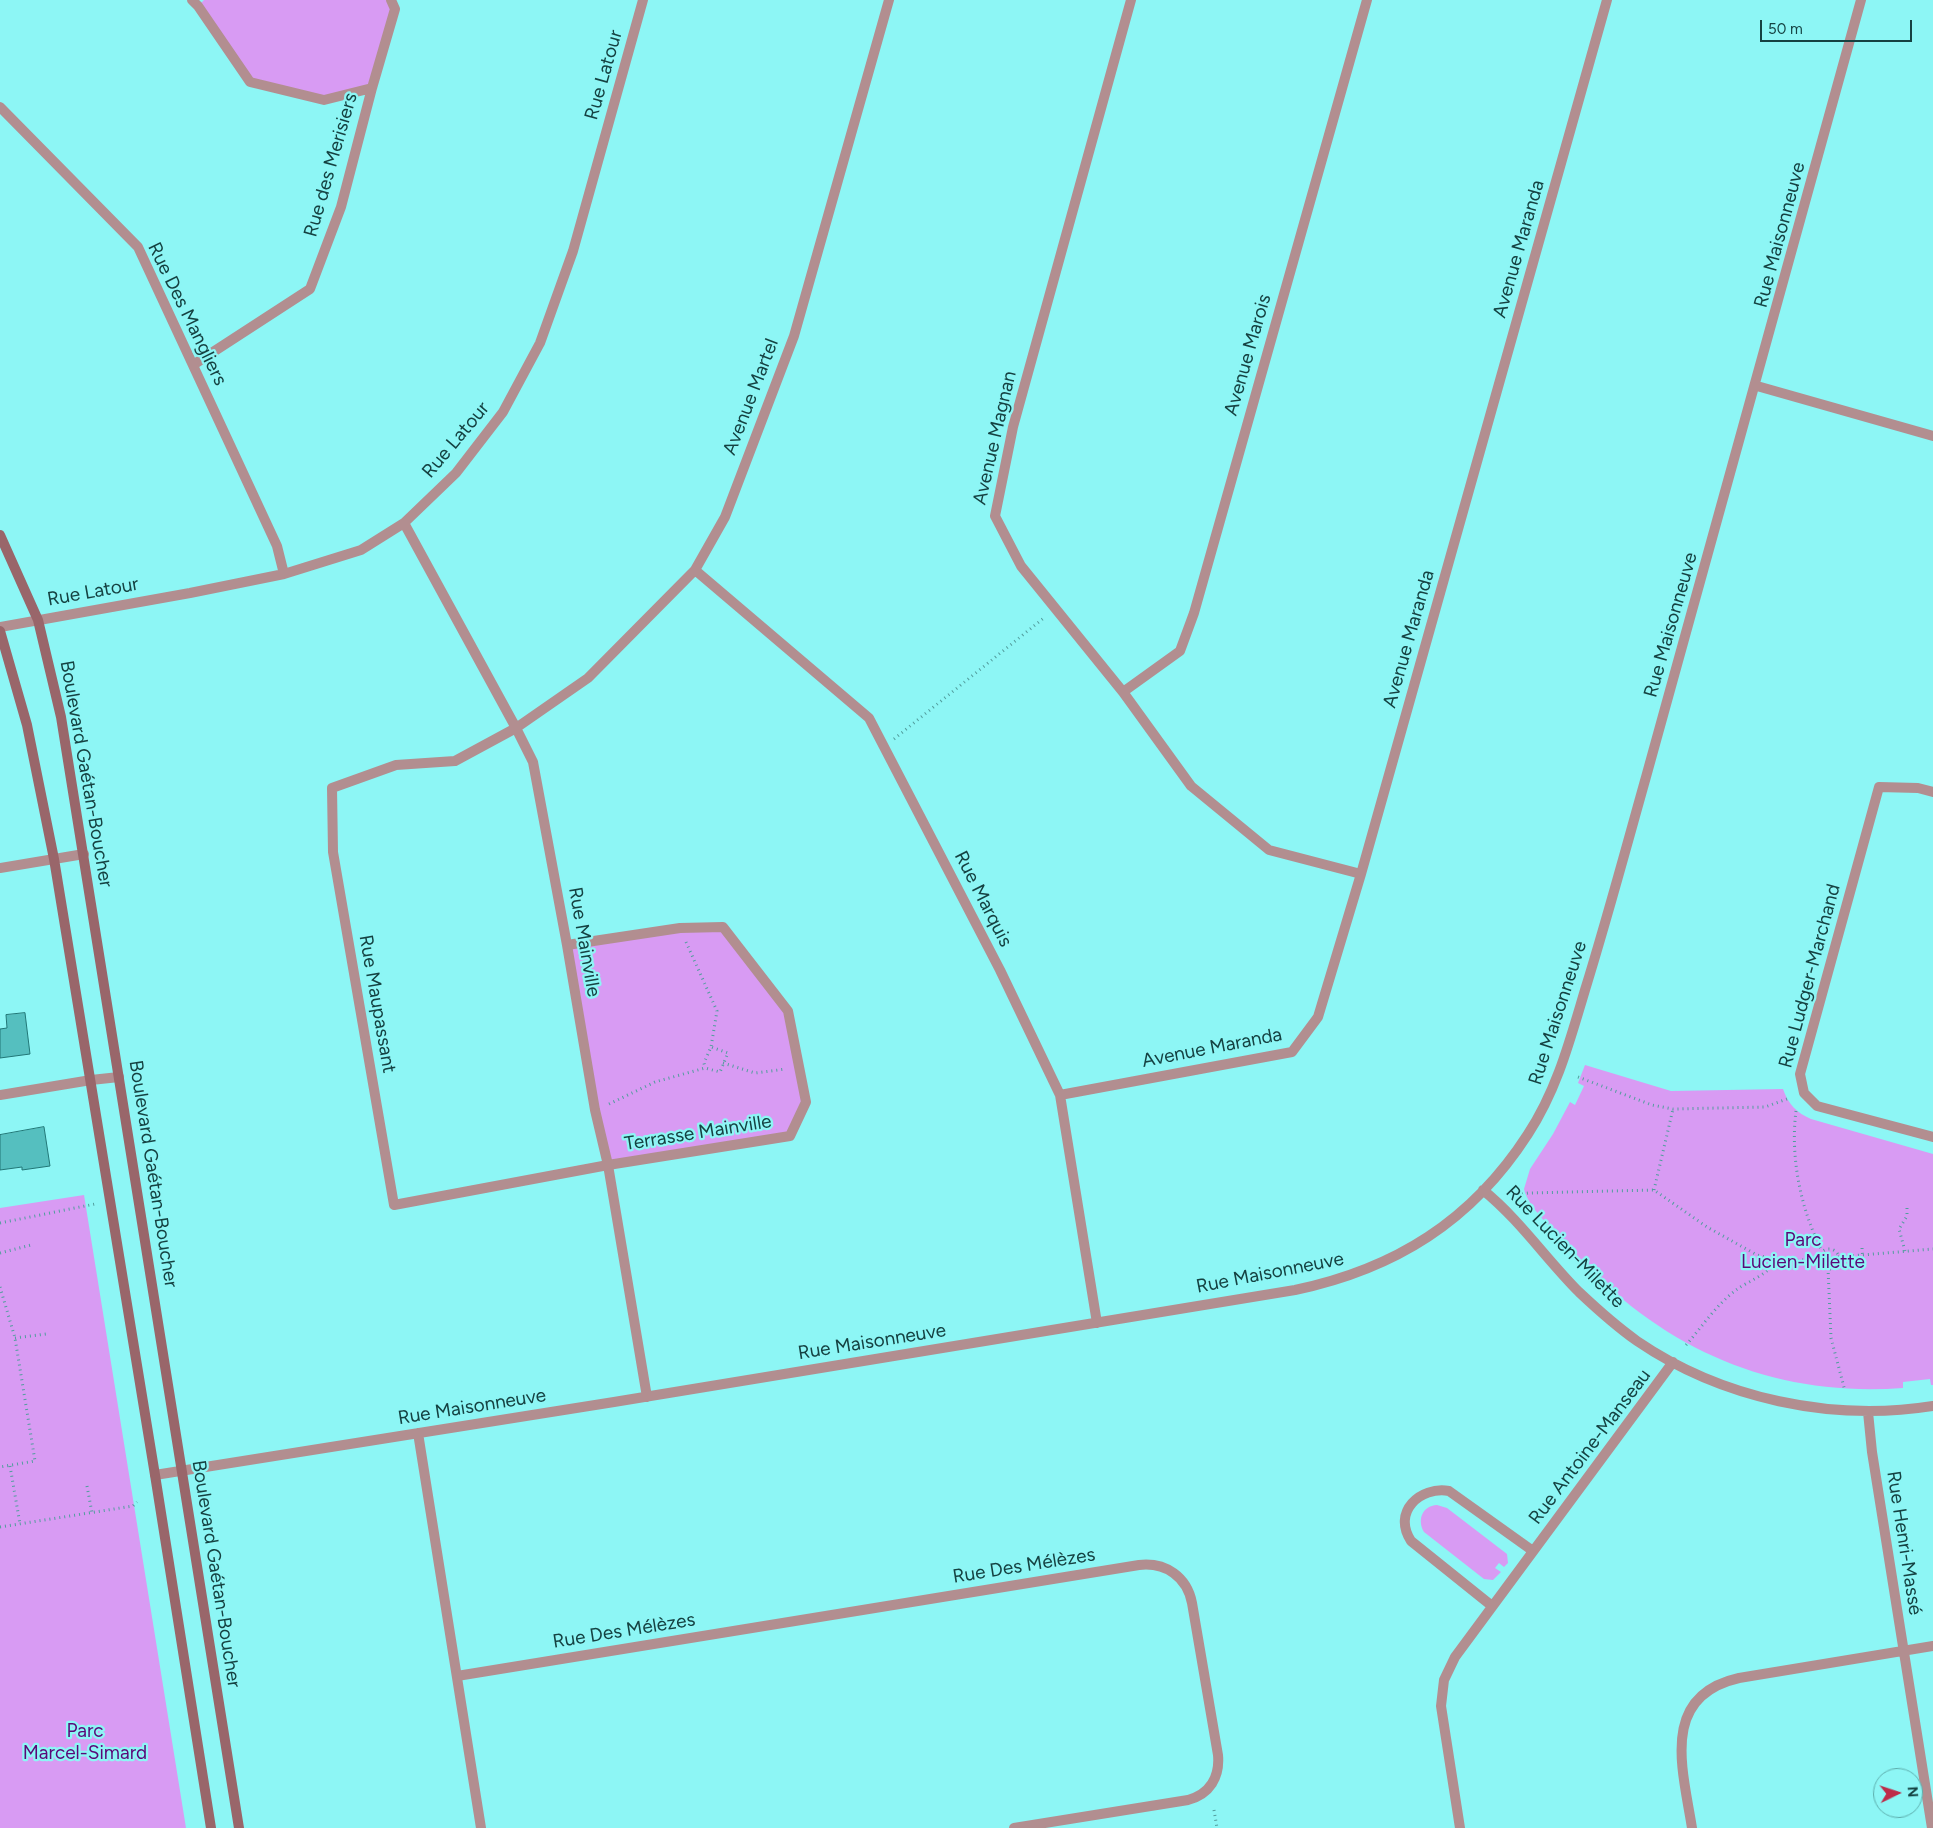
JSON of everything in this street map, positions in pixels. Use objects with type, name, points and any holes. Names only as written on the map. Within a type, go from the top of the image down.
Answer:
[{"type":"street","name":"Rue des Merisiers","points":[[192,365],[310,289],[341,207],[372,88],[396,9],[391,0]]},
{"type":"street","name":"Rue Latour","points":[[0,627],[284,574],[361,550],[404,523],[456,473],[497,420],[540,343],[572,251],[643,0]]},
{"type":"street","name":"Avenue Martel","points":[[516,728],[588,678],[696,570],[725,517],[794,336],[889,0]]},
{"type":"street","name":"Avenue Magnan","points":[[1131,0],[1013,427],[995,516],[1021,566],[1123,692],[1191,786],[1269,850],[1361,874]]},
{"type":"street","name":"Avenue Marois","points":[[1123,692],[1180,651],[1194,613],[1366,0]]},
{"type":"street","name":"Avenue Maranda","points":[[1060,1095],[1292,1052],[1318,1017],[1361,874],[1607,0]]},
{"type":"street","name":"Rue Maisonneuve","points":[[155,1475],[646,1397],[1295,1290],[1351,1276],[1386,1261],[1419,1243],[1462,1211],[1504,1166],[1530,1131],[1553,1089],[1564,1057],[1601,939],[1757,386],[1862,0]]},
{"type":"street","name":"Rue des Merisiers","points":[[198,2],[250,82],[324,100],[372,88]]},
{"type":"street","name":"Rue Des Mangliers","points":[[0,107],[138,247],[277,546],[284,574]]},
{"type":"street","points":[[1757,386],[1933,436]]},
{"type":"street","name":"Rue Mainville","points":[[404,523],[533,762],[595,1110],[608,1165],[646,1397]]},
{"type":"street","name":"Boulevard Gaétan-Boucher","points":[[0,535],[38,620],[61,717],[239,1828]]},
{"type":"street","name":"Rue Marquis","points":[[696,570],[869,718],[1000,970],[1060,1095],[1097,1323]]},
{"type":"street","points":[[0,630],[26,725],[54,859],[211,1828]]},
{"type":"street","name":"Rue Maupassant","points":[[516,728],[455,761],[396,766],[332,788],[333,852],[394,1205],[608,1165]]},
{"type":"street","name":"Rue Ludger-Marchand","points":[[1933,792],[1918,788],[1879,787],[1800,1074],[1804,1093],[1817,1106],[1933,1137]]},
{"type":"street","points":[[0,868],[84,854]]},
{"type":"street","name":"Terrasse Mainville","points":[[567,945],[680,928],[722,927],[788,1011],[806,1102],[790,1136],[608,1165]]},
{"type":"street","points":[[0,1095],[119,1077]]},
{"type":"street","name":"Rue Lucien-Milette","points":[[1483,1190],[1511,1215],[1592,1304],[1637,1341],[1674,1362],[1720,1383],[1780,1401],[1828,1410],[1896,1411],[1933,1406]]},
{"type":"street","name":"Rue Antoine-Manseau","points":[[1460,1828],[1441,1706],[1442,1688],[1446,1672],[1492,1606],[1674,1362]]},
{"type":"street","name":"Rue Henri-Massé","points":[[1868,1412],[1872,1452],[1932,1828]]},
{"type":"street","points":[[418,1434],[481,1828]]},
{"type":"street","name":"Rue Antoine-Manseau","points":[[1492,1606],[1411,1540],[1405,1531],[1404,1519],[1412,1504],[1419,1496],[1426,1493],[1443,1490],[1449,1491],[1533,1551]]},
{"type":"street","name":"Rue Des Mélèzes","points":[[457,1676],[1139,1565],[1161,1566],[1174,1573],[1188,1589],[1192,1603],[1218,1755],[1218,1770],[1214,1782],[1200,1795],[1188,1800],[1014,1828]]},
{"type":"street","points":[[1692,1828],[1681,1759],[1681,1740],[1688,1714],[1706,1693],[1721,1683],[1739,1678],[1933,1646]]},
{"type":"path","points":[[884,747],[1056,609]]},
{"type":"path","points":[[680,928],[717,1011],[712,1047],[704,1063],[706,1068]]},
{"type":"path","points":[[595,1110],[655,1082],[706,1068],[720,1072],[728,1053],[712,1047]]},
{"type":"path","points":[[724,1063],[755,1073],[799,1066]]},
{"type":"path","points":[[1578,1077],[1652,1106],[1673,1110],[1755,1108],[1787,1099]]},
{"type":"path","points":[[1654,1190],[1673,1110]]},
{"type":"path","points":[[1796,1111],[1796,1152],[1800,1183],[1810,1225],[1822,1251],[1819,1260],[1822,1266],[1828,1268],[1835,1266],[1838,1257]]},
{"type":"path","points":[[1522,1194],[1538,1192],[1654,1190],[1724,1238],[1757,1255],[1776,1260],[1796,1262],[1819,1260]]},
{"type":"path","points":[[0,1223],[110,1201]]},
{"type":"path","points":[[1905,1251],[1900,1229],[1907,1216],[1906,1204]]},
{"type":"path","points":[[0,1253],[31,1245]]},
{"type":"path","points":[[1862,1248],[1862,1261]]},
{"type":"path","points":[[1838,1257],[1933,1249]]},
{"type":"path","points":[[1822,1251],[1833,1250],[1838,1257]]},
{"type":"path","points":[[1686,1345],[1726,1299],[1772,1267],[1776,1260]]},
{"type":"path","points":[[1828,1268],[1830,1338],[1845,1391]]},
{"type":"path","points":[[0,1286],[15,1338],[34,1461],[0,1467]]},
{"type":"path","points":[[15,1338],[46,1334]]},
{"type":"path","points":[[10,1466],[20,1524]]},
{"type":"path","points":[[87,1486],[92,1513]]},
{"type":"path","points":[[0,1527],[135,1506],[137,1502]]},
{"type":"path","points":[[1214,1810],[1217,1828]]},
{"type":"green space","points":[[204,0],[391,0],[395,9],[372,88],[324,100],[250,82],[198,6]]},
{"type":"green space","points":[[723,927],[788,1011],[806,1102],[790,1136],[608,1165],[567,945]]},
{"type":"green space","name":"Parc Lucien-Milette","points":[[1585,1065],[1671,1091],[1783,1089],[1794,1107],[1801,1114],[1811,1119],[1933,1154],[1933,1385],[1931,1385],[1930,1379],[1903,1382],[1903,1388],[1853,1389],[1806,1384],[1761,1374],[1718,1358],[1677,1337],[1638,1311],[1601,1281],[1542,1218],[1526,1196],[1524,1189],[1530,1169],[1553,1134],[1570,1102],[1575,1105],[1584,1086],[1578,1083]]},
{"type":"green space","name":"Parc Marcel-Simard","points":[[84,1195],[186,1828],[0,1828],[0,1208]]},
{"type":"green space","points":[[1437,1505],[1447,1508],[1507,1554],[1508,1563],[1504,1567],[1499,1563],[1495,1568],[1501,1572],[1493,1580],[1484,1579],[1424,1532],[1421,1523],[1422,1514],[1428,1508]]},
{"type":"building","points":[[25,1013],[30,1054],[0,1058],[0,1029],[7,1028],[6,1015]]},
{"type":"building","points":[[44,1127],[50,1166],[22,1170],[22,1167],[0,1170],[0,1135]]}]
